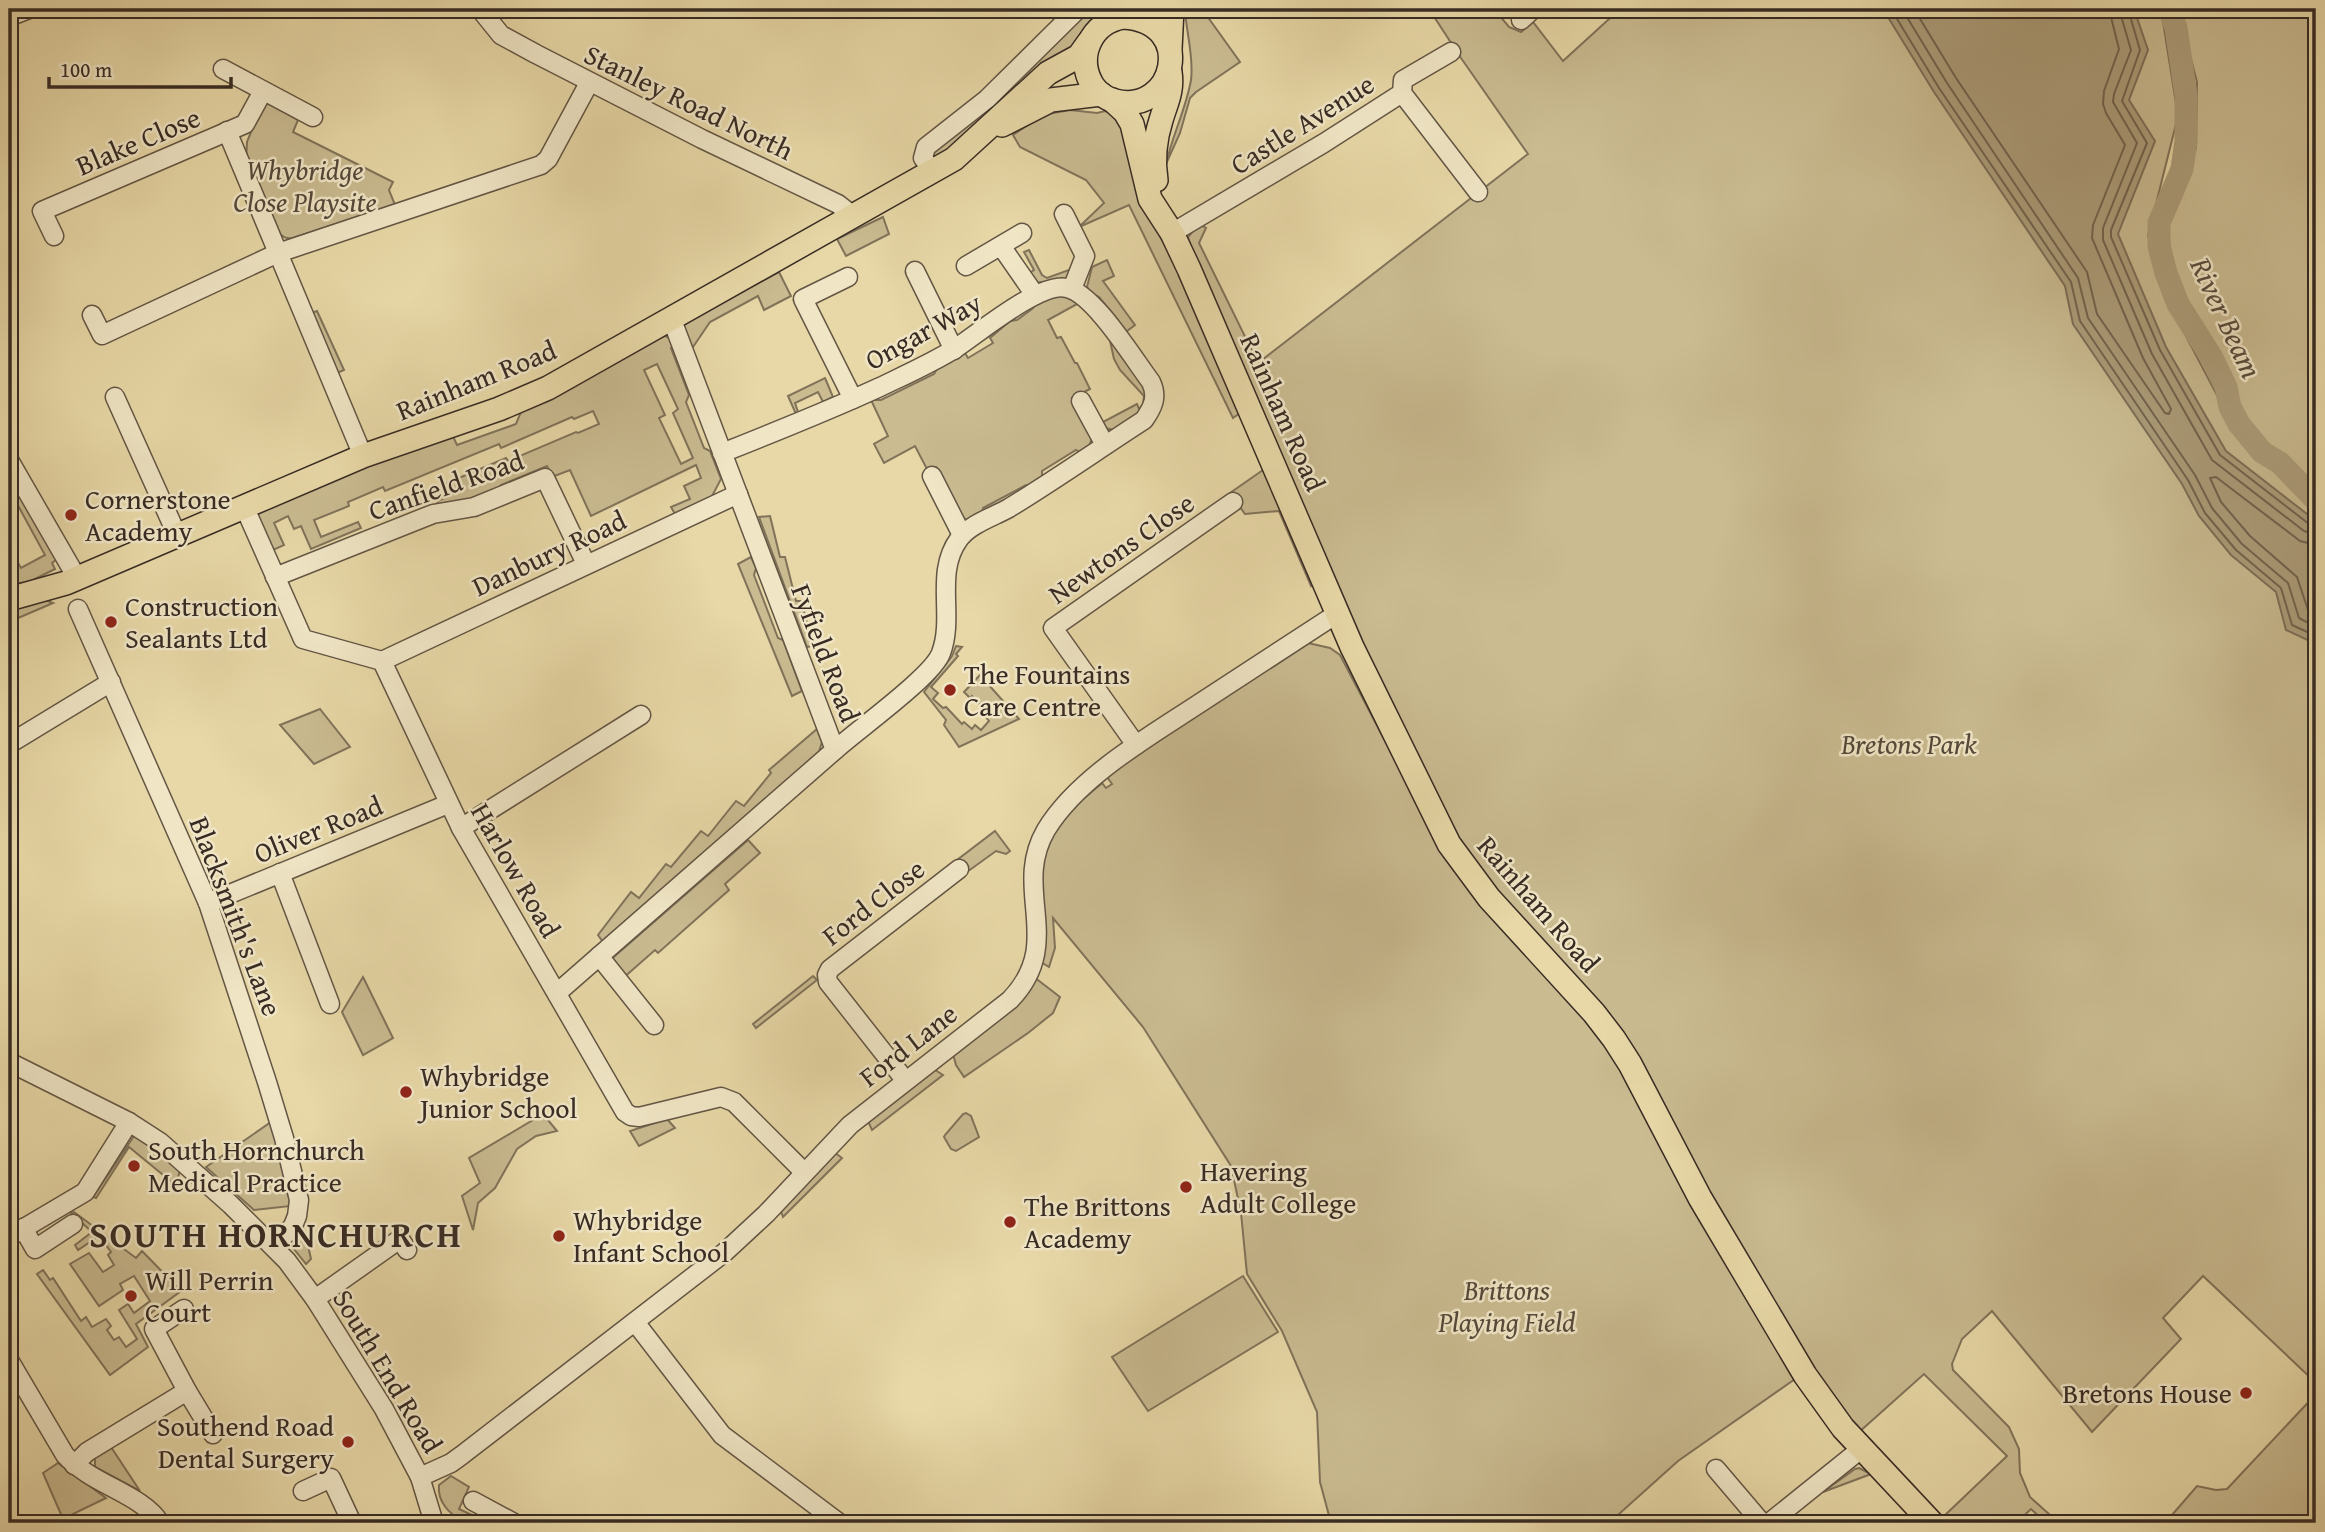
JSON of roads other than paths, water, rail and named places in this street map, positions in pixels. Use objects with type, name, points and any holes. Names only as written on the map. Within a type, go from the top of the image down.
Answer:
[{"type":"main road","name":"Rainham Road","points":[[9,599],[77,578],[363,456],[536,394],[672,320],[954,159],[1003,111],[1048,73],[1079,56],[1116,9]]},
{"type":"main road","points":[[1170,49],[1161,33],[1149,22],[1138,18],[1111,19],[1094,34],[1086,68],[1094,89],[1107,97],[1123,102],[1145,97],[1164,83],[1170,72],[1172,9]]},
{"type":"main road","name":"Rainham Road","points":[[1170,72],[1172,86],[1157,134],[1155,173],[1171,233]]},
{"type":"main road","name":"Rainham Road","points":[[975,140],[1051,100],[1107,97],[1125,112],[1132,124],[1150,200],[1189,269],[1367,681],[1449,844],[1489,898],[1594,1013],[1614,1039],[1700,1198],[1805,1375],[1825,1405],[1861,1449],[1932,1523]]},
{"type":"street","points":[[9,17],[29,9]]},
{"type":"street","points":[[470,9],[484,21],[485,12]]},
{"type":"street","points":[[933,171],[923,158],[926,147],[987,99],[1078,9]]},
{"type":"street","name":"Stanley Road North","points":[[485,12],[501,35],[589,83],[838,204],[852,215]]},
{"type":"street","name":"Castle Avenue","points":[[1171,233],[1313,150],[1402,93],[1403,80],[1451,52]]},
{"type":"street","points":[[223,69],[313,117]]},
{"type":"street","points":[[92,315],[102,335],[278,253],[541,165],[548,159],[589,83]]},
{"type":"street","points":[[227,131],[245,124],[263,91]]},
{"type":"street","points":[[1402,93],[1478,192]]},
{"type":"street","name":"Blake Close","points":[[54,236],[42,211],[227,131],[363,456]]},
{"type":"street","points":[[835,750],[920,679],[941,656],[945,641],[946,566],[962,535],[1009,508],[1144,420],[1151,409],[1155,390],[1151,382],[1091,303],[1072,289],[1085,256],[1064,214]]},
{"type":"street","points":[[966,265],[1022,233]]},
{"type":"street","points":[[1001,246],[1035,295]]},
{"type":"street","points":[[915,271],[954,349]]},
{"type":"street","points":[[848,276],[803,299],[853,399]]},
{"type":"street","name":"Ongar Way","points":[[722,453],[853,399],[954,349],[1035,295],[1055,287],[1072,289]]},
{"type":"street","name":"Fyfield Road","points":[[557,993],[835,750],[672,320]]},
{"type":"street","points":[[115,397],[177,535]]},
{"type":"street","points":[[1081,401],[1105,445]]},
{"type":"street","points":[[9,460],[77,578]]},
{"type":"street","points":[[932,476],[962,535]]},
{"type":"street","name":"Canfield Road","points":[[275,577],[433,514],[474,507],[545,478],[586,564]]},
{"type":"street","name":"Danbury Road","points":[[382,661],[738,494]]},
{"type":"street","name":"Newtons Close","points":[[1136,745],[1054,628],[1233,502]]},
{"type":"street","points":[[244,506],[303,639],[382,661]]},
{"type":"street","name":"Blacksmith's Lane","points":[[78,609],[208,903],[268,1082],[299,1200],[293,1226],[274,1247]]},
{"type":"street","name":"Ford Lane","points":[[420,1478],[462,1455],[724,1252],[766,1214],[850,1125],[1010,1000],[1022,987],[1035,959],[1038,942],[1032,878],[1036,856],[1046,831],[1068,802],[1098,774],[1136,745],[1338,613]]},
{"type":"street","name":"Harlow Road","points":[[382,661],[448,804],[625,1112],[639,1117],[721,1097],[734,1102],[804,1172]]},
{"type":"street","points":[[9,744],[111,682]]},
{"type":"street","points":[[461,828],[641,715]]},
{"type":"street","name":"Oliver Road","points":[[208,903],[448,804]]},
{"type":"street","name":"Ford Close","points":[[905,1080],[828,982],[827,975],[830,968],[958,869]]},
{"type":"street","points":[[280,873],[330,1004]]},
{"type":"street","points":[[599,956],[654,1025]]},
{"type":"street","name":"South End Road","points":[[9,1062],[129,1122],[160,1142],[274,1247],[315,1299],[384,1409],[420,1478],[430,1522]]},
{"type":"street","points":[[73,1224],[40,1256],[16,1233],[85,1192],[129,1122]]},
{"type":"street","points":[[315,1299],[400,1239],[407,1250]]},
{"type":"street","points":[[184,1310],[154,1329],[213,1434]]},
{"type":"street","points":[[635,1322],[722,1435],[839,1523]]},
{"type":"street","points":[[9,1360],[65,1455],[74,1465],[91,1478],[144,1506],[160,1523]]},
{"type":"street","points":[[74,1465],[87,1452],[187,1391]]},
{"type":"street","points":[[1769,1523],[1861,1449]]},
{"type":"street","points":[[1716,1469],[1762,1523]]},
{"type":"street","points":[[303,1491],[331,1478],[352,1523]]},
{"type":"street","points":[[473,1501],[514,1523]]},
{"type":"water","points":[[1883,9],[2134,9],[2148,50],[2129,100],[2155,141],[2118,234],[2166,347],[2226,451],[2316,521],[2316,644],[2286,630],[2276,592],[2231,555],[2199,516],[2182,484],[2073,324],[2065,286],[1934,92]]},
{"type":"waterway","name":"River Beam","points":[[2169,9],[2176,28],[2186,95],[2186,141],[2182,169],[2159,223],[2159,246],[2166,273],[2178,304],[2212,358],[2239,424],[2262,452],[2280,463],[2316,500]]},
{"type":"place","name":"Cornerstone Academy","points":[[71,515]]},
{"type":"place","name":"Construction Sealants Ltd","points":[[111,622]]},
{"type":"place","name":"The Fountains Care Centre","points":[[950,690]]},
{"type":"place","name":"Whybridge Junior School","points":[[406,1092]]},
{"type":"place","name":"South Hornchurch Medical Practice","points":[[134,1166]]},
{"type":"place","name":"Havering Adult College","points":[[1186,1187]]},
{"type":"place","name":"The Brittons Academy","points":[[1010,1222]]},
{"type":"place","name":"Whybridge Infant School","points":[[559,1236]]},
{"type":"place","name":"Will Perrin Court","points":[[131,1296]]},
{"type":"place","name":"Bretons House","points":[[2246,1393]]},
{"type":"place","name":"Southend Road Dental Surgery","points":[[348,1442]]},
{"type":"district","name":"SOUTH HORNCHURCH","points":[[276,1235]]},
{"type":"park label","name":"Whybridge Close Playsite","points":[[305,186]]},
{"type":"park label","name":"Bretons Park","points":[[1909,744]]},
{"type":"park label","name":"Brittons Playing Field","points":[[1507,1306]]}]
